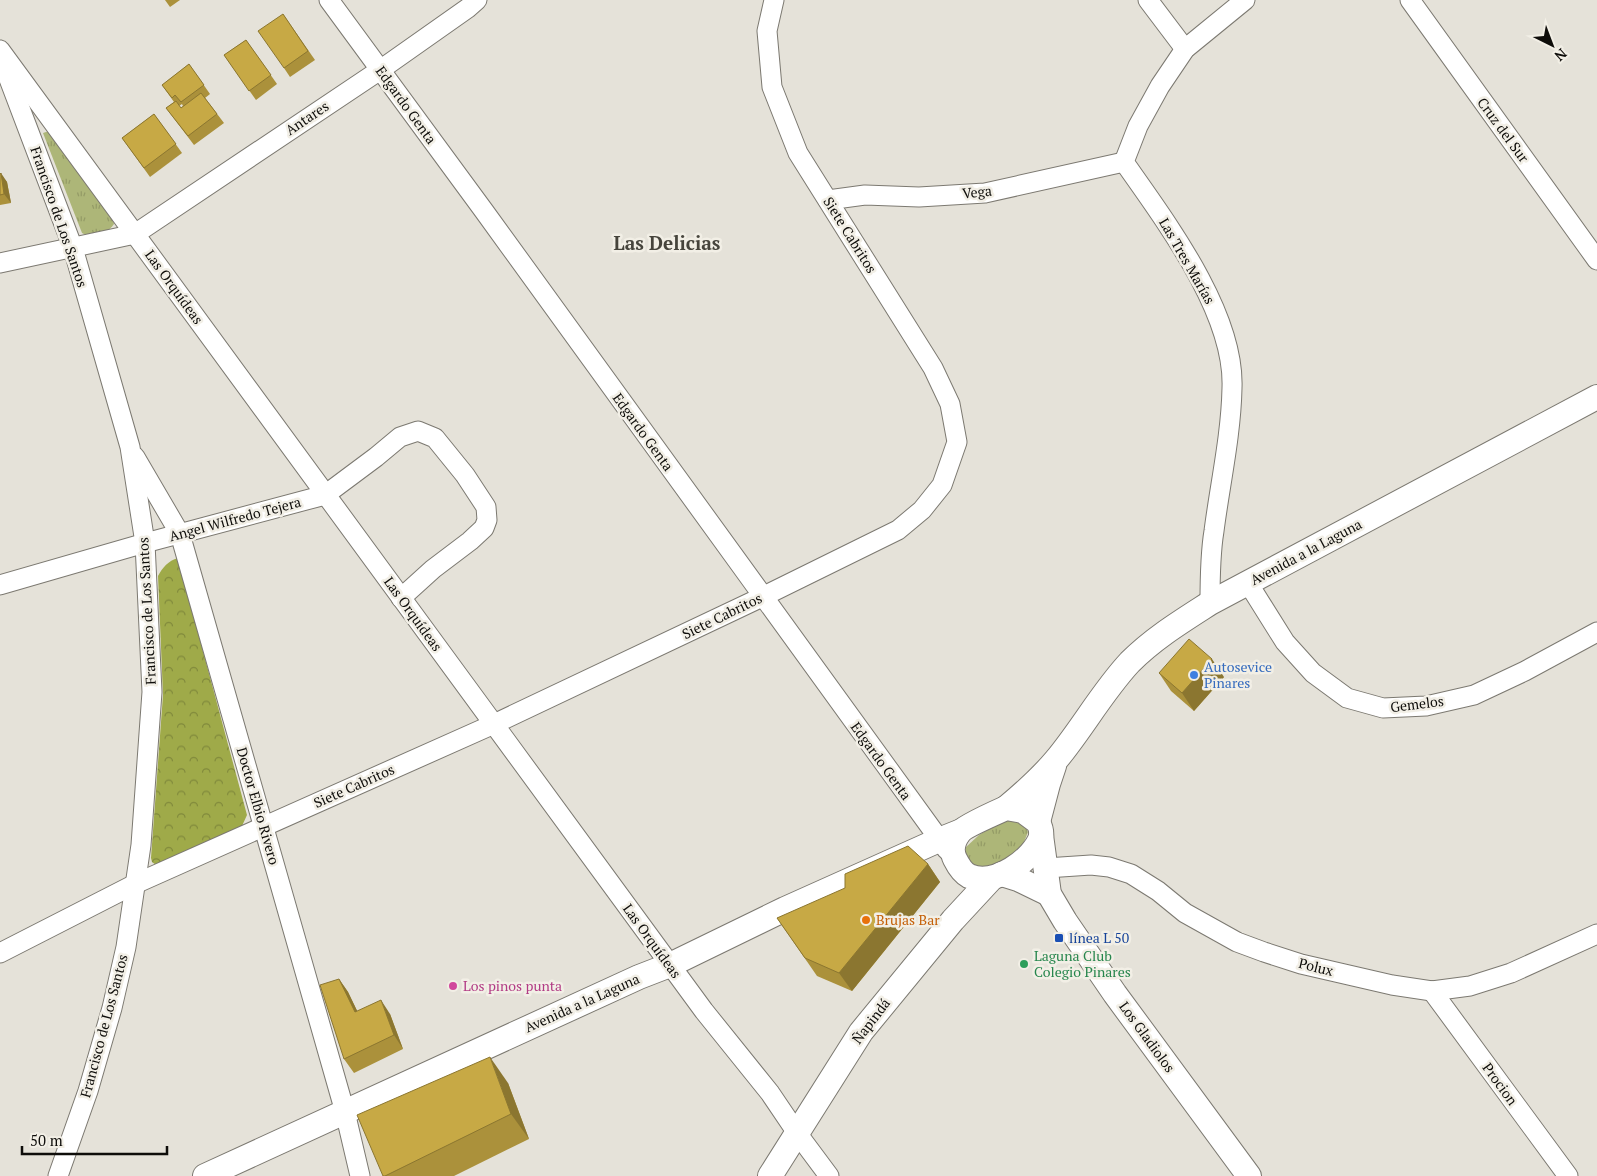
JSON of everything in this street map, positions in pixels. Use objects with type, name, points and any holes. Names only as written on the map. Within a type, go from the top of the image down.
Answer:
[{"type":"street","name":"Edgardo Genta","points":[[329,0],[490,219],[762,597],[949,836]]},
{"type":"street","name":"Antares","points":[[135,234],[380,70],[477,0]]},
{"type":"street","name":"Siete Cabritos","points":[[0,953],[135,884],[494,724],[762,597],[898,530],[922,510],[942,485],[957,442],[950,404],[933,368],[798,153],[772,87],[767,31],[774,0]]},
{"type":"street","points":[[1148,0],[1185,49]]},
{"type":"street","points":[[1124,162],[1138,126],[1160,86],[1185,49],[1245,0]]},
{"type":"street","name":"Cruz del Sur","points":[[1410,0],[1597,260]]},
{"type":"street","name":"Las Orquídeas","points":[[0,50],[704,1012],[770,1093],[796,1133],[829,1176]]},
{"type":"street","name":"Francisco de Los Santos","points":[[0,56],[73,248],[130,447],[144,543],[152,692],[141,845],[126,947],[112,1008],[88,1091],[58,1176]]},
{"type":"street","name":"Vega","points":[[828,200],[865,196],[919,197],[985,193],[1124,162]]},
{"type":"street","name":"Las Tres Marías","points":[[1124,162],[1169,227],[1207,291],[1227,341],[1232,386],[1228,440],[1210,570],[1210,603]]},
{"type":"street","points":[[0,263],[135,234]]},
{"type":"street","name":"Avenida a la Laguna","points":[[205,1176],[622,985],[670,965],[785,909],[949,836],[1006,808],[1056,760],[1090,712],[1130,663],[1163,633],[1210,603],[1597,397]]},
{"type":"street","points":[[326,495],[400,437],[418,432],[435,438],[465,475],[486,507],[487,520],[484,528],[433,569],[401,598]]},
{"type":"street","name":"Doctor Elbio Rivero","points":[[130,447],[180,534],[345,1112],[360,1176]]},
{"type":"street","name":"Angel Wilfredo Tejera","points":[[0,585],[144,543],[326,495]]},
{"type":"street","name":"Gemelos","points":[[1248,583],[1285,642],[1313,673],[1348,698],[1383,708],[1426,706],[1474,694],[1526,671],[1597,632]]},
{"type":"street","name":"Avenida a la Laguna","points":[[1040,828],[1048,784],[1056,760]]},
{"type":"street","points":[[1006,808],[1023,811],[1040,828]]},
{"type":"street","name":"Los Gladiolos","points":[[1040,828],[1049,894],[1065,921],[1115,994],[1249,1176]]},
{"type":"street","name":"Ñapindá","points":[[770,1176],[860,1032],[948,926],[996,876],[1023,861],[1034,850],[1040,828]]},
{"type":"street","points":[[949,836],[954,843],[952,853],[958,865],[969,876],[996,876],[1018,879],[1049,894]]},
{"type":"street","name":"Polux","points":[[1046,868],[1091,865],[1109,867],[1131,874],[1158,891],[1185,913],[1218,932],[1255,949],[1300,964],[1392,985],[1432,991],[1470,986],[1511,973],[1597,934]]},
{"type":"street","name":"Procion","points":[[1432,991],[1568,1176]]},
{"type":"green space","points":[[49,131],[113,220],[114,224],[108,230],[95,235],[82,233],[43,133]]},
{"type":"green space","points":[[178,558],[247,815],[242,826],[161,865],[156,865],[152,862],[151,858],[163,695],[158,576],[166,565]]},
{"type":"green space","points":[[1003,820],[1024,824],[1028,832],[1019,851],[995,867],[973,867],[964,859],[966,847],[979,835]]},
{"type":"building","points":[[283,14],[308,51],[284,68],[258,31]]},
{"type":"building","points":[[246,40],[271,75],[249,91],[224,55]]},
{"type":"building","points":[[189,64],[204,85],[181,102],[175,95],[172,98],[162,85]]},
{"type":"building","points":[[201,93],[217,114],[188,136],[166,108],[176,101],[181,108]]},
{"type":"building","points":[[154,114],[176,144],[144,168],[122,138]]},
{"type":"building","points":[[0,174],[4,194],[0,195]]},
{"type":"building","points":[[1189,639],[1212,659],[1182,693],[1159,673]]},
{"type":"building","points":[[908,846],[928,864],[839,973],[805,958],[777,918],[845,888],[845,874]]},
{"type":"building","points":[[339,979],[355,1012],[381,1000],[394,1035],[344,1059],[320,985]]},
{"type":"building","points":[[490,1057],[511,1114],[383,1176],[357,1115]]},
{"type":"place","name":"Autosevice Pinares","points":[[1194,675]]},
{"type":"place","name":"Brujas Bar","points":[[866,920]]},
{"type":"place","name":"línea L 50","points":[[1059,938]]},
{"type":"place","name":"Laguna Club Colegio Pinares","points":[[1024,964]]},
{"type":"place","name":"Los pinos punta","points":[[453,986]]},
{"type":"district","name":"Las Delicias","points":[[667,243]]}]
